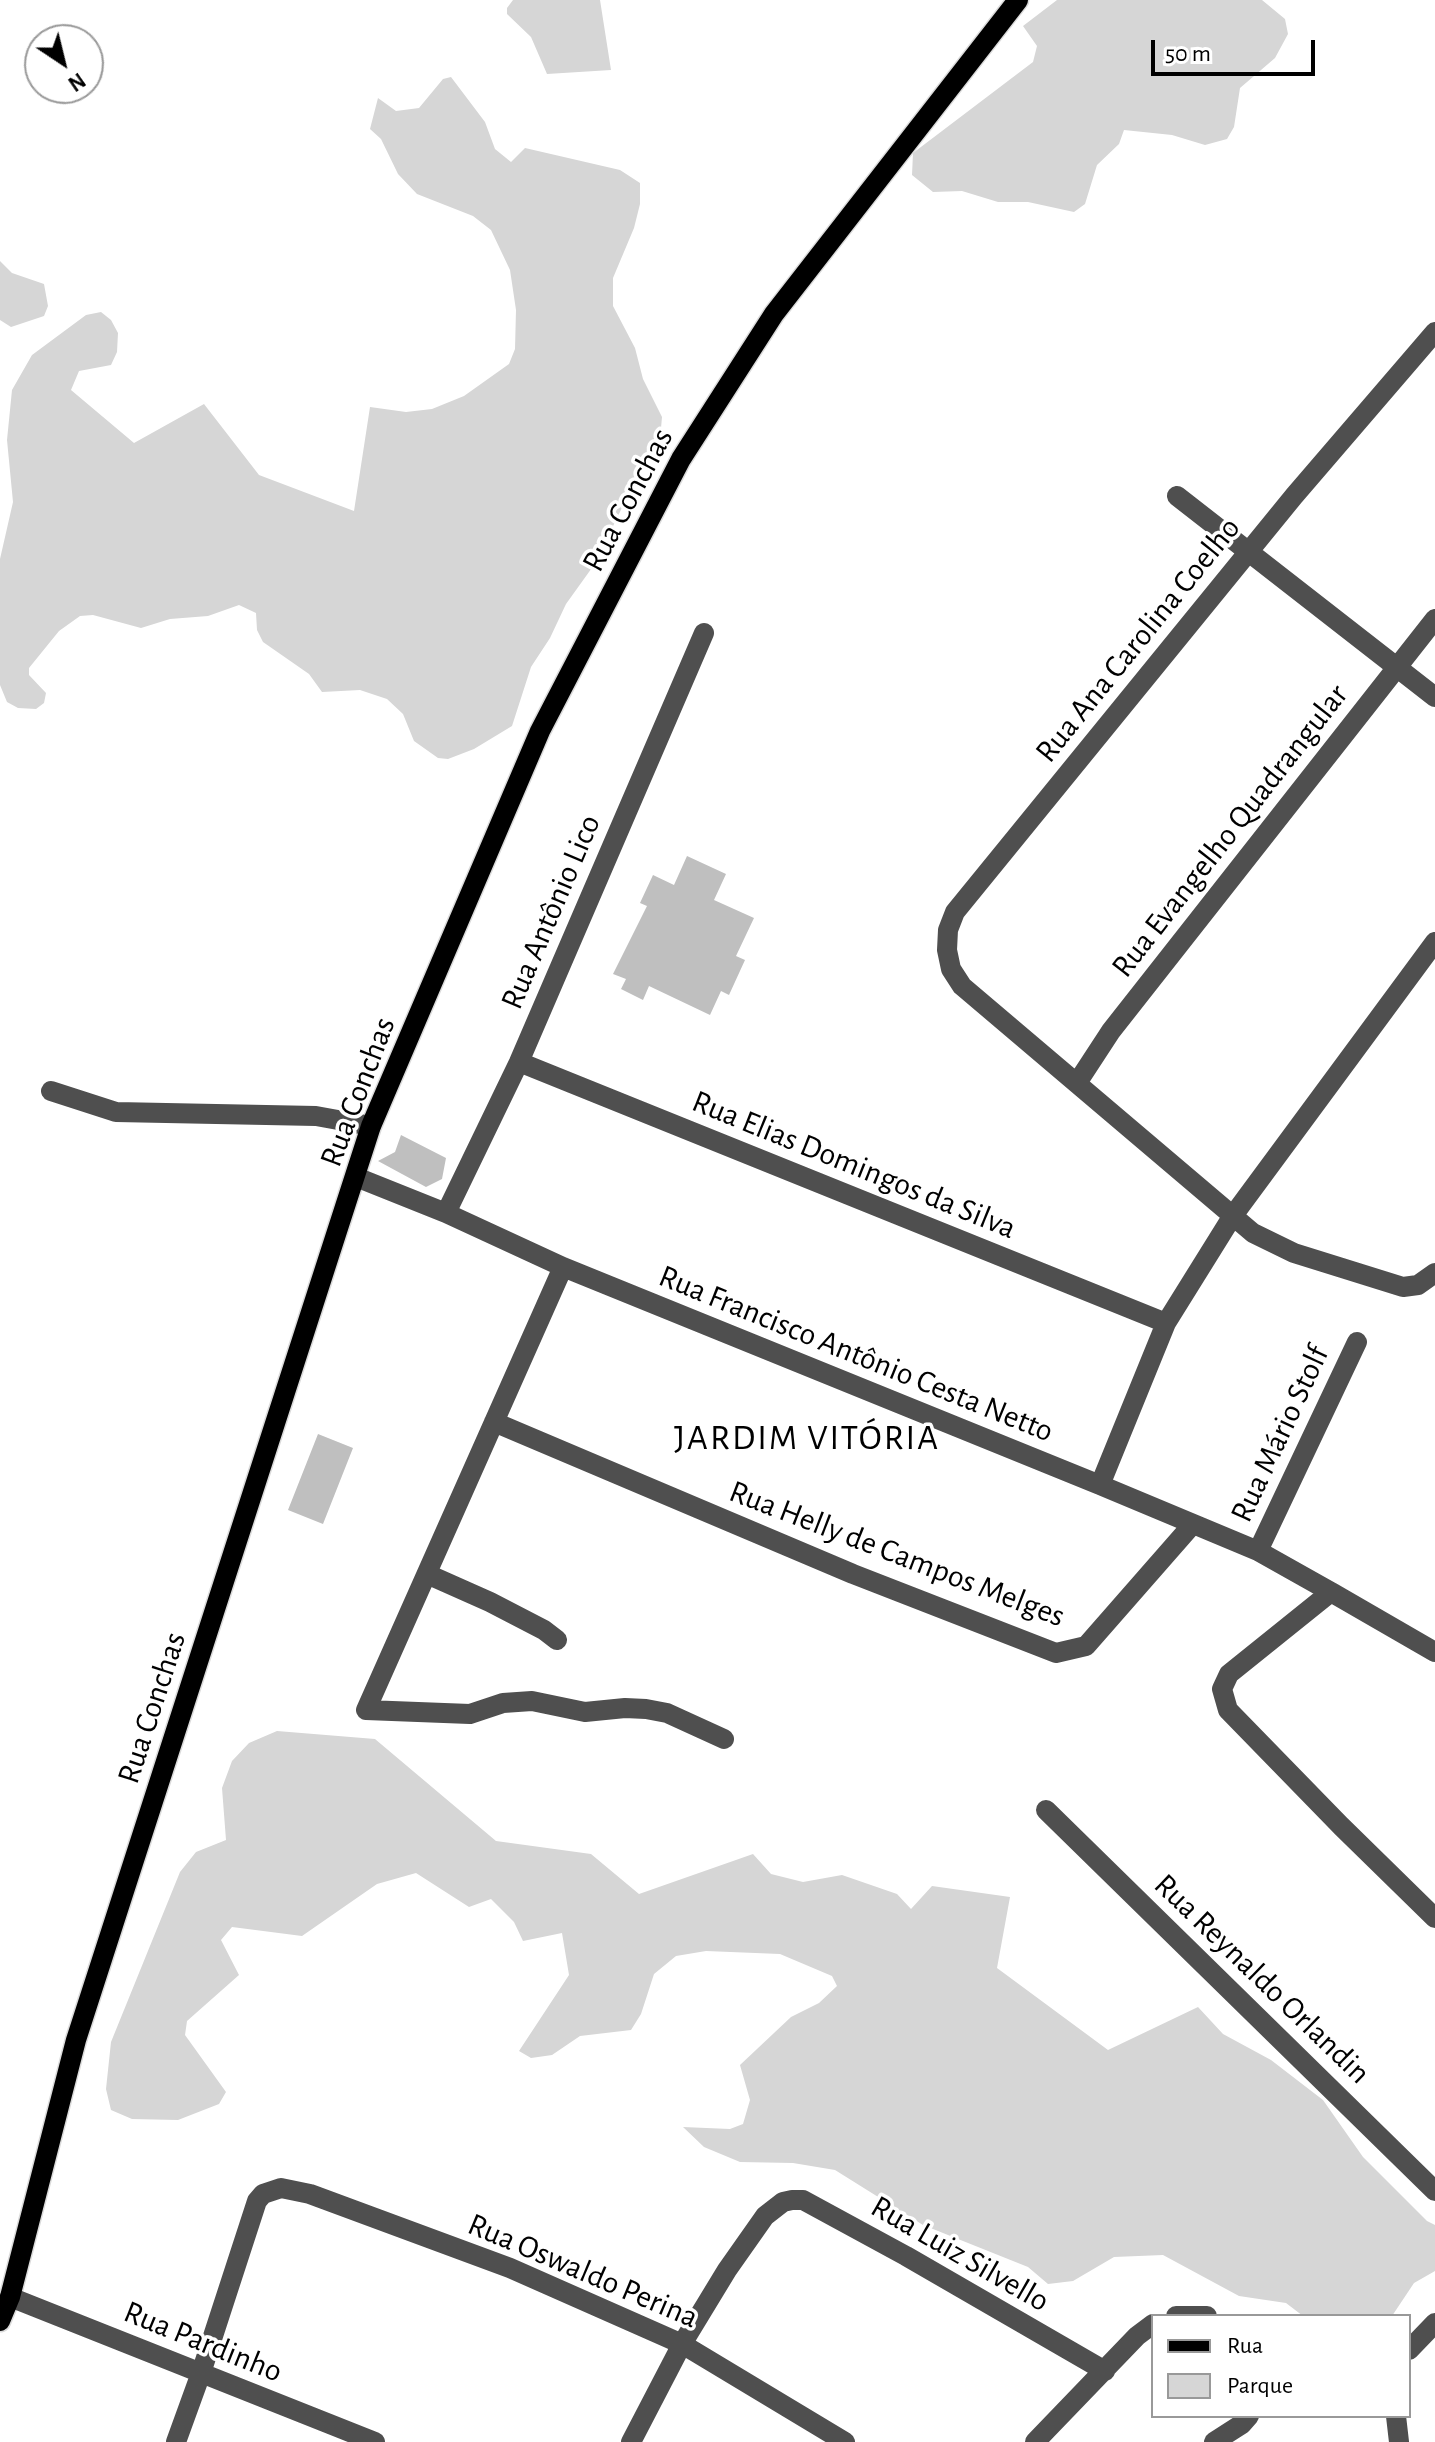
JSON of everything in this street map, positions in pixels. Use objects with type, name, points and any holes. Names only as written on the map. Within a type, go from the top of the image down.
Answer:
[{"type":"main road","name":"Rua Conchas","points":[[0,2321],[10,2297],[76,2040],[371,1126],[540,731],[681,459],[774,314],[1018,0]]},
{"type":"street","name":"Rua Ana Carolina Coelho","points":[[1435,332],[1249,552],[955,912],[947,940],[951,969],[962,986],[1232,1217],[1271,1244],[1403,1287],[1418,1285],[1435,1273]]},
{"type":"street","points":[[1177,496],[1435,697]]},
{"type":"street","name":"Rua Evangelho Quadrangular","points":[[1077,1083],[1111,1031],[1435,619]]},
{"type":"street","name":"Rua Antônio Lico","points":[[446,1213],[519,1062],[704,633]]},
{"type":"street","points":[[1100,1485],[1166,1323],[1232,1217],[1435,942]]},
{"type":"street","name":"Rua Elias Domingos da Silva","points":[[519,1062],[1166,1323]]},
{"type":"street","points":[[51,1091],[116,1112],[316,1116],[371,1126]]},
{"type":"street","name":"Rua Francisco Antônio Cesta Netto","points":[[356,1177],[446,1213],[563,1267],[1258,1551],[1433,1646]]},
{"type":"street","points":[[563,1267],[366,1710],[470,1714],[503,1703],[532,1701],[585,1712],[646,1709],[667,1713],[724,1739]]},
{"type":"street","name":"Rua Mário Stolf","points":[[1258,1551],[1357,1342]]},
{"type":"street","name":"Rua Helly de Campos Melges","points":[[494,1422],[853,1574],[1056,1653],[1086,1646],[1192,1525]]},
{"type":"street","points":[[427,1574],[490,1602],[557,1640]]},
{"type":"street","points":[[1331,1592],[1229,1674],[1223,1682],[1223,1699],[1228,1710],[1435,1918]]},
{"type":"street","name":"Rua Reynaldo Orlandin","points":[[1046,1810],[1435,2191]]},
{"type":"street","name":"Rua Oswaldo Perina","points":[[201,2373],[257,2201],[263,2194],[281,2188],[310,2194],[510,2268],[682,2344],[845,2442]]},
{"type":"street","name":"Rua Luiz Silvello","points":[[682,2344],[765,2216],[783,2202],[803,2200],[1105,2371]]},
{"type":"street","name":"Rua Pardinho","points":[[10,2297],[375,2442]]},
{"type":"street","points":[[1411,2348],[1435,2323]]},
{"type":"street","points":[[1035,2442],[1137,2336],[1151,2326]]},
{"type":"street","points":[[631,2442],[682,2344]]},
{"type":"street","points":[[176,2442],[201,2373]]},
{"type":"street","points":[[1214,2442],[1247,2418]]},
{"type":"street","points":[[1396,2418],[1399,2442]]},
{"type":"green space","points":[[513,0],[600,0],[611,70],[547,74],[531,37],[507,14]]},
{"type":"green space","points":[[1057,0],[1262,0],[1285,19],[1288,34],[1275,58],[1240,88],[1234,127],[1227,139],[1205,145],[1172,135],[1124,130],[1119,144],[1097,165],[1085,204],[1074,212],[1028,202],[998,202],[962,191],[933,192],[912,175],[913,153],[1033,62],[1037,46],[1023,26]]},
{"type":"green space","points":[[451,77],[485,122],[495,149],[511,162],[525,148],[620,170],[640,183],[640,204],[634,228],[613,278],[613,306],[635,348],[643,379],[662,417],[661,428],[594,565],[566,604],[550,638],[531,667],[512,726],[474,749],[448,759],[438,758],[414,741],[403,714],[387,699],[360,690],[322,692],[309,674],[263,642],[257,630],[256,613],[239,605],[208,616],[170,619],[141,628],[93,615],[80,616],[59,631],[29,668],[29,675],[46,693],[44,703],[36,709],[18,708],[7,702],[0,685],[0,559],[13,502],[7,440],[12,390],[32,355],[86,315],[101,312],[111,320],[118,333],[117,352],[111,365],[79,371],[71,390],[134,443],[204,404],[259,475],[354,511],[370,407],[406,412],[432,409],[464,396],[509,364],[515,349],[516,310],[510,270],[491,230],[473,216],[417,194],[398,174],[381,139],[370,129],[378,98],[396,111],[419,108],[443,79]]},
{"type":"green space","points":[[0,261],[12,273],[44,284],[48,306],[44,316],[11,327],[0,320]]},
{"type":"green space","points":[[277,1731],[375,1739],[496,1841],[591,1854],[639,1894],[753,1854],[771,1874],[803,1882],[842,1875],[897,1894],[911,1909],[932,1886],[1010,1897],[997,1968],[1108,2050],[1198,2007],[1223,2034],[1271,2060],[1323,2100],[1363,2157],[1427,2221],[1435,2225],[1435,2271],[1414,2283],[1393,2314],[1300,2314],[1286,2303],[1239,2296],[1163,2255],[1114,2257],[1073,2281],[1048,2284],[1028,2267],[923,2225],[835,2170],[793,2163],[740,2162],[704,2147],[683,2127],[730,2129],[743,2124],[750,2100],[740,2065],[791,2017],[819,2003],[837,1986],[832,1976],[780,1954],[706,1951],[676,1956],[654,1974],[641,2014],[631,2030],[580,2036],[552,2055],[531,2058],[519,2051],[569,1975],[562,1933],[523,1941],[514,1922],[491,1899],[469,1907],[416,1873],[377,1884],[302,1936],[232,1927],[221,1940],[239,1975],[187,2021],[185,2035],[226,2092],[219,2104],[178,2120],[132,2119],[111,2110],[106,2089],[111,2042],[180,1872],[196,1852],[226,1840],[222,1788],[232,1761],[249,1743]]},
{"type":"building","points":[[687,856],[726,874],[714,900],[754,918],[736,956],[745,960],[729,995],[721,991],[710,1015],[649,986],[643,1000],[621,989],[626,979],[613,974],[647,906],[640,903],[653,875],[674,885]]},
{"type":"building","points":[[401,1135],[446,1158],[442,1179],[426,1187],[378,1161],[395,1152]]},
{"type":"building","points":[[318,1434],[353,1448],[323,1524],[288,1510]]},
{"type":"district","name":"JARDIM VITÓRIA","points":[[807,1438]]}]
